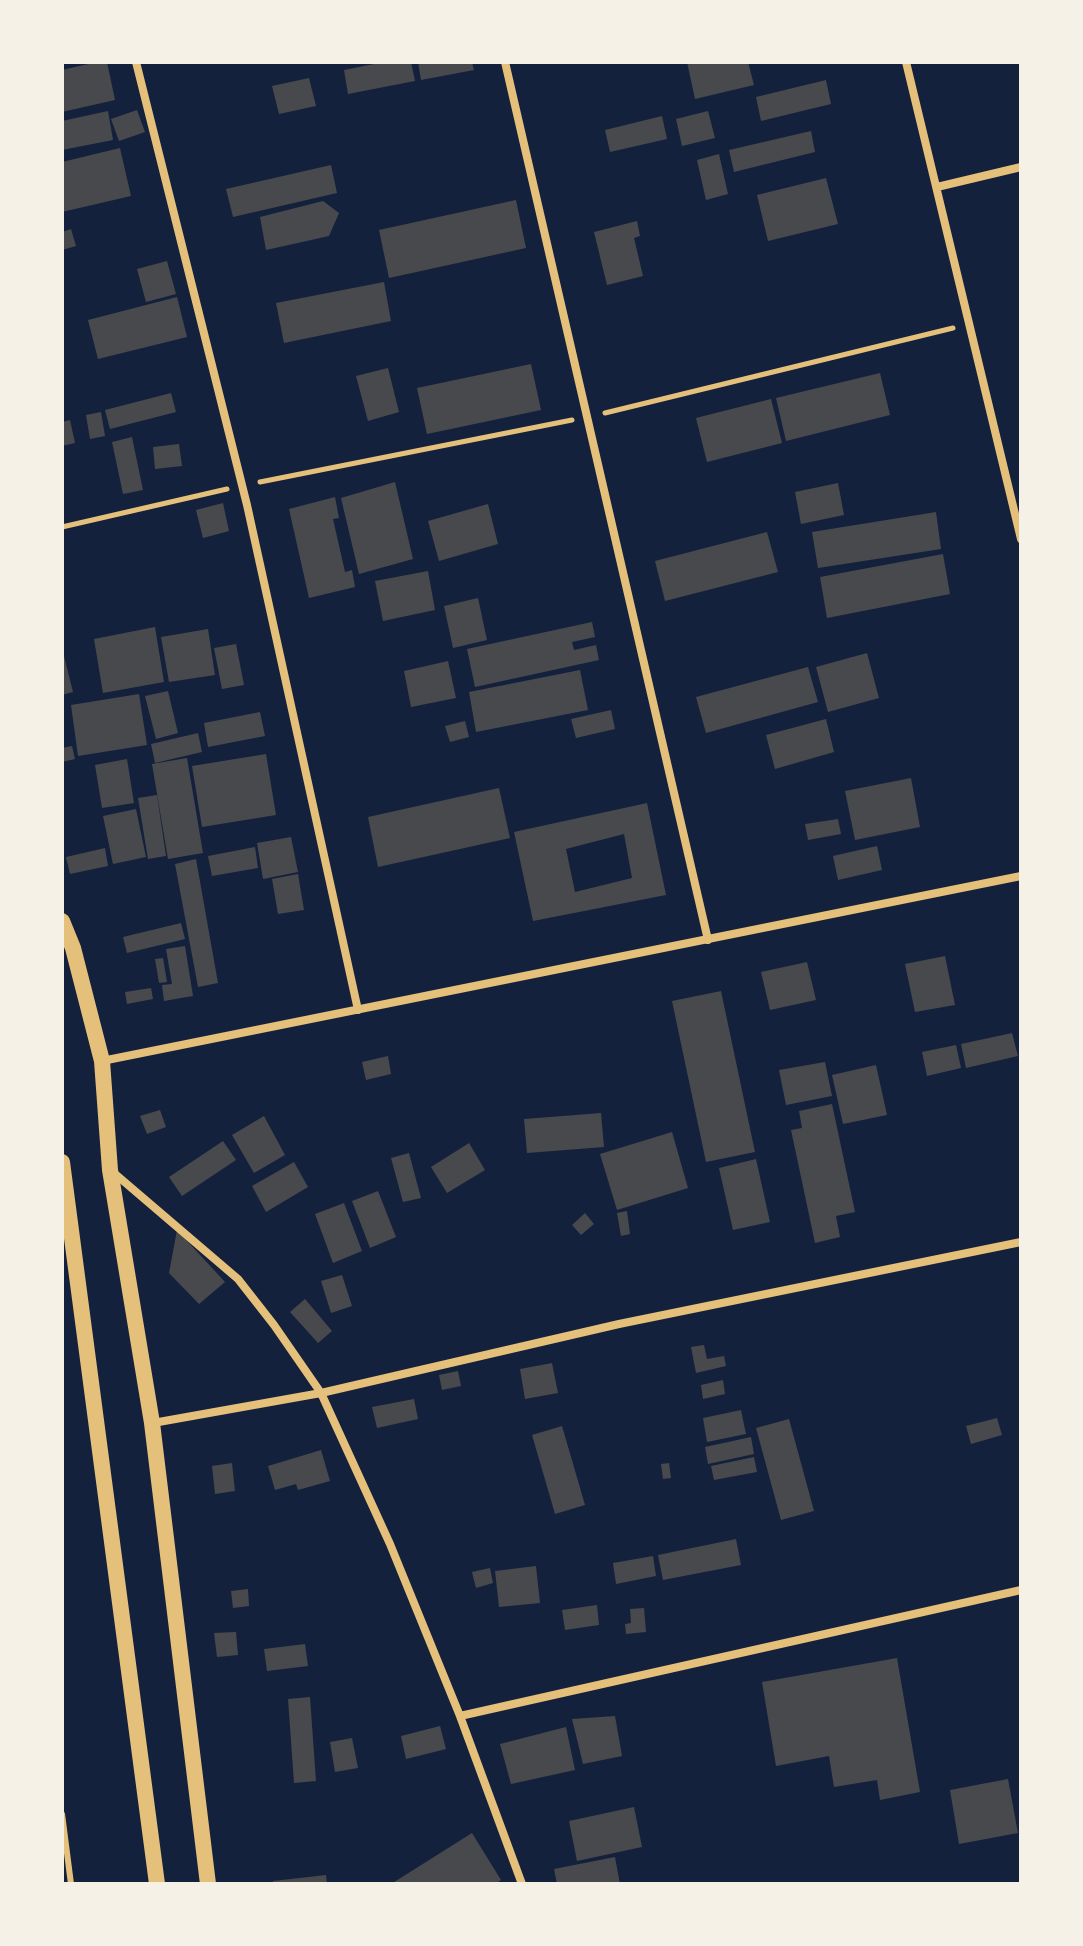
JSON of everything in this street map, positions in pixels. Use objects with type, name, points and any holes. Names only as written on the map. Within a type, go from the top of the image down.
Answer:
[{"type":"main road","points":[[62,921],[73,948],[102,1061],[110,1170],[152,1423],[208,1884]]},
{"type":"main road","points":[[62,1162],[157,1884]]},
{"type":"street","points":[[136,62],[242,485],[358,1010]]},
{"type":"street","points":[[505,62],[708,940]]},
{"type":"street","points":[[906,62],[1018,514],[1021,539]]},
{"type":"street","points":[[937,187],[1021,167]]},
{"type":"street","points":[[102,1061],[1021,876]]},
{"type":"street","points":[[110,1170],[238,1279],[321,1393],[390,1544],[460,1716],[522,1884]]},
{"type":"street","points":[[152,1423],[321,1393],[619,1324],[1021,1242]]},
{"type":"street","points":[[460,1716],[1021,1590]]},
{"type":"lane","points":[[62,1814],[71,1884]]},
{"type":"path","points":[[62,527],[242,485],[586,417],[969,324]]},
{"type":"building","points":[[107,62],[115,100],[62,112],[62,70]]},
{"type":"building","points":[[384,62],[411,62],[415,81],[348,94],[344,70]]},
{"type":"building","points":[[418,62],[472,62],[474,70],[421,80]]},
{"type":"building","points":[[687,62],[748,62],[754,85],[695,99]]},
{"type":"building","points":[[309,78],[316,106],[279,114],[272,86]]},
{"type":"building","points":[[826,80],[831,104],[761,121],[756,97]]},
{"type":"building","points":[[137,110],[145,132],[119,141],[111,119]]},
{"type":"building","points":[[108,111],[113,140],[62,150],[62,121]]},
{"type":"building","points":[[708,111],[715,138],[682,146],[676,119]]},
{"type":"building","points":[[662,116],[667,139],[610,152],[605,130]]},
{"type":"building","points":[[811,131],[815,152],[734,172],[729,150]]},
{"type":"building","points":[[120,148],[131,196],[62,212],[62,162]]},
{"type":"building","points":[[719,154],[728,194],[706,200],[697,160]]},
{"type":"building","points":[[331,165],[337,193],[233,217],[226,189]]},
{"type":"building","points":[[826,178],[838,224],[768,241],[757,195]]},
{"type":"building","points":[[516,200],[526,248],[389,278],[379,230]]},
{"type":"building","points":[[323,201],[339,213],[329,236],[266,250],[260,217]]},
{"type":"building","points":[[637,221],[640,236],[634,238],[643,276],[607,285],[594,232]]},
{"type":"building","points":[[71,229],[76,246],[62,250],[62,232]]},
{"type":"building","points":[[167,261],[176,294],[146,302],[137,269]]},
{"type":"building","points":[[384,282],[391,321],[284,343],[276,303]]},
{"type":"building","points":[[177,297],[187,337],[98,359],[88,320]]},
{"type":"building","points":[[531,364],[541,410],[427,434],[417,388]]},
{"type":"building","points":[[388,368],[399,412],[368,421],[356,376]]},
{"type":"building","points":[[880,373],[890,415],[786,441],[776,398]]},
{"type":"building","points":[[171,393],[176,412],[110,429],[105,410]]},
{"type":"building","points":[[771,399],[782,443],[707,462],[696,418]]},
{"type":"building","points":[[101,412],[105,436],[90,439],[86,415]]},
{"type":"building","points":[[70,420],[75,443],[62,446],[62,422]]},
{"type":"building","points":[[132,437],[143,490],[123,494],[112,442]]},
{"type":"building","points":[[179,444],[182,466],[155,469],[153,447]]},
{"type":"building","points":[[395,482],[413,559],[359,574],[341,498]]},
{"type":"building","points":[[838,483],[844,515],[801,524],[795,492]]},
{"type":"building","points":[[335,497],[339,518],[333,519],[345,572],[352,570],[355,587],[309,598],[289,509]]},
{"type":"building","points":[[223,503],[229,531],[203,538],[196,510]]},
{"type":"building","points":[[488,504],[498,544],[439,561],[428,521]]},
{"type":"building","points":[[936,512],[941,549],[818,568],[812,532]]},
{"type":"building","points":[[767,532],[778,572],[665,601],[655,561]]},
{"type":"building","points":[[943,554],[950,594],[827,618],[820,577]]},
{"type":"building","points":[[428,571],[435,610],[383,621],[375,581]]},
{"type":"building","points":[[478,598],[487,640],[453,648],[444,606]]},
{"type":"building","points":[[592,622],[595,637],[572,642],[574,650],[596,645],[599,660],[475,687],[467,649]]},
{"type":"building","points":[[155,627],[164,682],[103,693],[94,639]]},
{"type":"building","points":[[208,629],[215,675],[169,682],[161,637]]},
{"type":"building","points":[[236,644],[244,685],[222,689],[214,648]]},
{"type":"building","points":[[62,648],[73,692],[62,695]]},
{"type":"building","points":[[867,653],[879,698],[828,712],[816,667]]},
{"type":"building","points":[[448,661],[456,698],[411,707],[404,671]]},
{"type":"building","points":[[808,667],[818,702],[706,733],[696,697]]},
{"type":"building","points":[[580,670],[588,710],[476,732],[469,692]]},
{"type":"building","points":[[168,691],[178,733],[156,739],[145,696]]},
{"type":"building","points":[[139,694],[147,745],[78,756],[71,705]]},
{"type":"building","points":[[611,710],[615,729],[576,738],[571,719]]},
{"type":"building","points":[[260,712],[265,736],[208,747],[204,723]]},
{"type":"building","points":[[826,719],[834,752],[775,769],[766,735]]},
{"type":"building","points":[[465,721],[469,737],[450,742],[445,726]]},
{"type":"building","points":[[198,733],[202,752],[155,763],[151,744]]},
{"type":"building","points":[[72,746],[75,759],[62,762],[62,748]]},
{"type":"building","points":[[266,754],[276,815],[202,827],[192,766]]},
{"type":"building","points":[[187,758],[203,853],[168,859],[152,764]]},
{"type":"building","points":[[127,759],[134,803],[102,808],[95,765]]},
{"type":"building","points":[[911,778],[920,827],[855,840],[845,791]]},
{"type":"building","points":[[499,788],[510,838],[378,867],[368,817]]},
{"type":"building","points":[[157,795],[166,856],[148,859],[138,798]]},
{"type":"building","points":[[647,803],[666,895],[533,921],[514,832]],"holes":[[[624,834],[632,878],[575,892],[566,849]]]},
{"type":"building","points":[[136,809],[146,857],[113,864],[103,816]]},
{"type":"building","points":[[838,819],[841,834],[808,840],[805,824]]},
{"type":"building","points":[[291,837],[298,872],[263,879],[257,843]]},
{"type":"building","points":[[877,846],[882,870],[838,880],[833,856]]},
{"type":"building","points":[[255,847],[258,868],[212,876],[208,856]]},
{"type":"building","points":[[105,848],[108,866],[70,874],[66,857]]},
{"type":"building","points":[[196,859],[218,983],[198,987],[175,864]]},
{"type":"building","points":[[298,874],[304,910],[278,914],[272,879]]},
{"type":"building","points":[[181,923],[185,939],[127,953],[123,937]]},
{"type":"building","points":[[185,946],[193,996],[164,1001],[162,985],[172,984],[166,949]]},
{"type":"building","points":[[945,956],[955,1005],[915,1012],[905,964]]},
{"type":"building","points":[[163,958],[167,982],[159,983],[155,959]]},
{"type":"building","points":[[807,962],[816,1000],[770,1010],[761,972]]},
{"type":"building","points":[[151,988],[153,999],[127,1004],[125,992]]},
{"type":"building","points":[[721,991],[755,1152],[706,1162],[672,1001]]},
{"type":"building","points":[[1012,1033],[1018,1056],[966,1068],[961,1044]]},
{"type":"building","points":[[956,1045],[961,1068],[927,1076],[922,1052]]},
{"type":"building","points":[[388,1056],[391,1074],[366,1080],[362,1062]]},
{"type":"building","points":[[825,1062],[832,1096],[786,1105],[779,1070]]},
{"type":"building","points":[[876,1065],[887,1115],[843,1124],[832,1075]]},
{"type":"building","points":[[832,1104],[855,1212],[836,1216],[840,1237],[815,1243],[791,1130],[802,1128],[799,1111]]},
{"type":"building","points":[[160,1110],[166,1127],[147,1134],[140,1116]]},
{"type":"building","points":[[601,1113],[604,1147],[527,1153],[524,1119]]},
{"type":"building","points":[[264,1116],[285,1155],[254,1173],[232,1135]]},
{"type":"building","points":[[672,1132],[688,1188],[617,1210],[600,1154]]},
{"type":"building","points":[[223,1141],[236,1160],[182,1196],[169,1177]]},
{"type":"building","points":[[469,1143],[485,1170],[447,1193],[431,1167]]},
{"type":"building","points":[[409,1153],[421,1198],[403,1202],[391,1158]]},
{"type":"building","points":[[756,1159],[770,1222],[733,1230],[719,1168]]},
{"type":"building","points":[[294,1162],[308,1187],[266,1212],[252,1186]]},
{"type":"building","points":[[378,1191],[396,1237],[370,1248],[352,1201]]},
{"type":"building","points":[[344,1203],[362,1251],[333,1263],[315,1214]]},
{"type":"building","points":[[627,1211],[630,1234],[621,1236],[617,1213]]},
{"type":"building","points":[[585,1213],[594,1224],[581,1235],[572,1225]]},
{"type":"building","points":[[177,1230],[225,1282],[199,1304],[169,1273]]},
{"type":"building","points":[[342,1275],[352,1306],[331,1313],[321,1281]]},
{"type":"building","points":[[305,1299],[332,1331],[318,1343],[290,1312]]},
{"type":"building","points":[[704,1345],[707,1359],[724,1356],[726,1366],[696,1373],[691,1347]]},
{"type":"building","points":[[552,1363],[558,1393],[525,1399],[520,1369]]},
{"type":"building","points":[[458,1371],[461,1386],[442,1390],[439,1375]]},
{"type":"building","points":[[723,1380],[725,1394],[703,1399],[701,1385]]},
{"type":"building","points":[[414,1399],[418,1419],[377,1428],[372,1407]]},
{"type":"building","points":[[741,1410],[746,1434],[707,1442],[703,1418]]},
{"type":"building","points":[[997,1418],[1002,1435],[971,1444],[966,1426]]},
{"type":"building","points":[[789,1419],[814,1511],[781,1520],[756,1428]]},
{"type":"building","points":[[562,1426],[585,1505],[555,1514],[532,1435]]},
{"type":"building","points":[[751,1437],[754,1454],[708,1464],[705,1447]]},
{"type":"building","points":[[321,1450],[330,1481],[298,1490],[296,1484],[275,1490],[268,1466]]},
{"type":"building","points":[[754,1457],[757,1472],[714,1480],[711,1466]]},
{"type":"building","points":[[232,1463],[235,1491],[215,1494],[212,1466]]},
{"type":"building","points":[[669,1463],[671,1478],[663,1479],[661,1464]]},
{"type":"building","points":[[736,1539],[741,1565],[663,1580],[658,1555]]},
{"type":"building","points":[[653,1556],[656,1576],[616,1584],[613,1563]]},
{"type":"building","points":[[536,1566],[540,1603],[499,1607],[495,1571]]},
{"type":"building","points":[[490,1568],[493,1583],[476,1588],[472,1572]]},
{"type":"building","points":[[248,1589],[249,1606],[233,1608],[231,1591]]},
{"type":"building","points":[[597,1605],[599,1625],[565,1630],[562,1610]]},
{"type":"building","points":[[644,1608],[646,1632],[626,1634],[625,1624],[631,1623],[630,1609]]},
{"type":"building","points":[[236,1632],[238,1655],[217,1657],[214,1633]]},
{"type":"building","points":[[305,1644],[308,1666],[267,1671],[264,1649]]},
{"type":"building","points":[[897,1658],[920,1792],[880,1800],[877,1780],[834,1787],[829,1756],[776,1766],[762,1682]]},
{"type":"building","points":[[310,1697],[316,1781],[294,1783],[288,1699]]},
{"type":"building","points":[[615,1716],[622,1756],[583,1764],[572,1719]]},
{"type":"building","points":[[440,1726],[446,1749],[406,1759],[401,1736]]},
{"type":"building","points":[[566,1727],[575,1770],[511,1784],[500,1744]]},
{"type":"building","points":[[352,1738],[358,1768],[335,1772],[330,1742]]},
{"type":"building","points":[[1008,1779],[1018,1833],[959,1844],[950,1790]]},
{"type":"building","points":[[634,1807],[642,1847],[577,1861],[569,1821]]},
{"type":"building","points":[[472,1833],[501,1880],[495,1884],[391,1884]]},
{"type":"building","points":[[615,1857],[620,1884],[557,1884],[554,1869]]},
{"type":"building","points":[[326,1875],[327,1884],[273,1884],[273,1881]]}]
